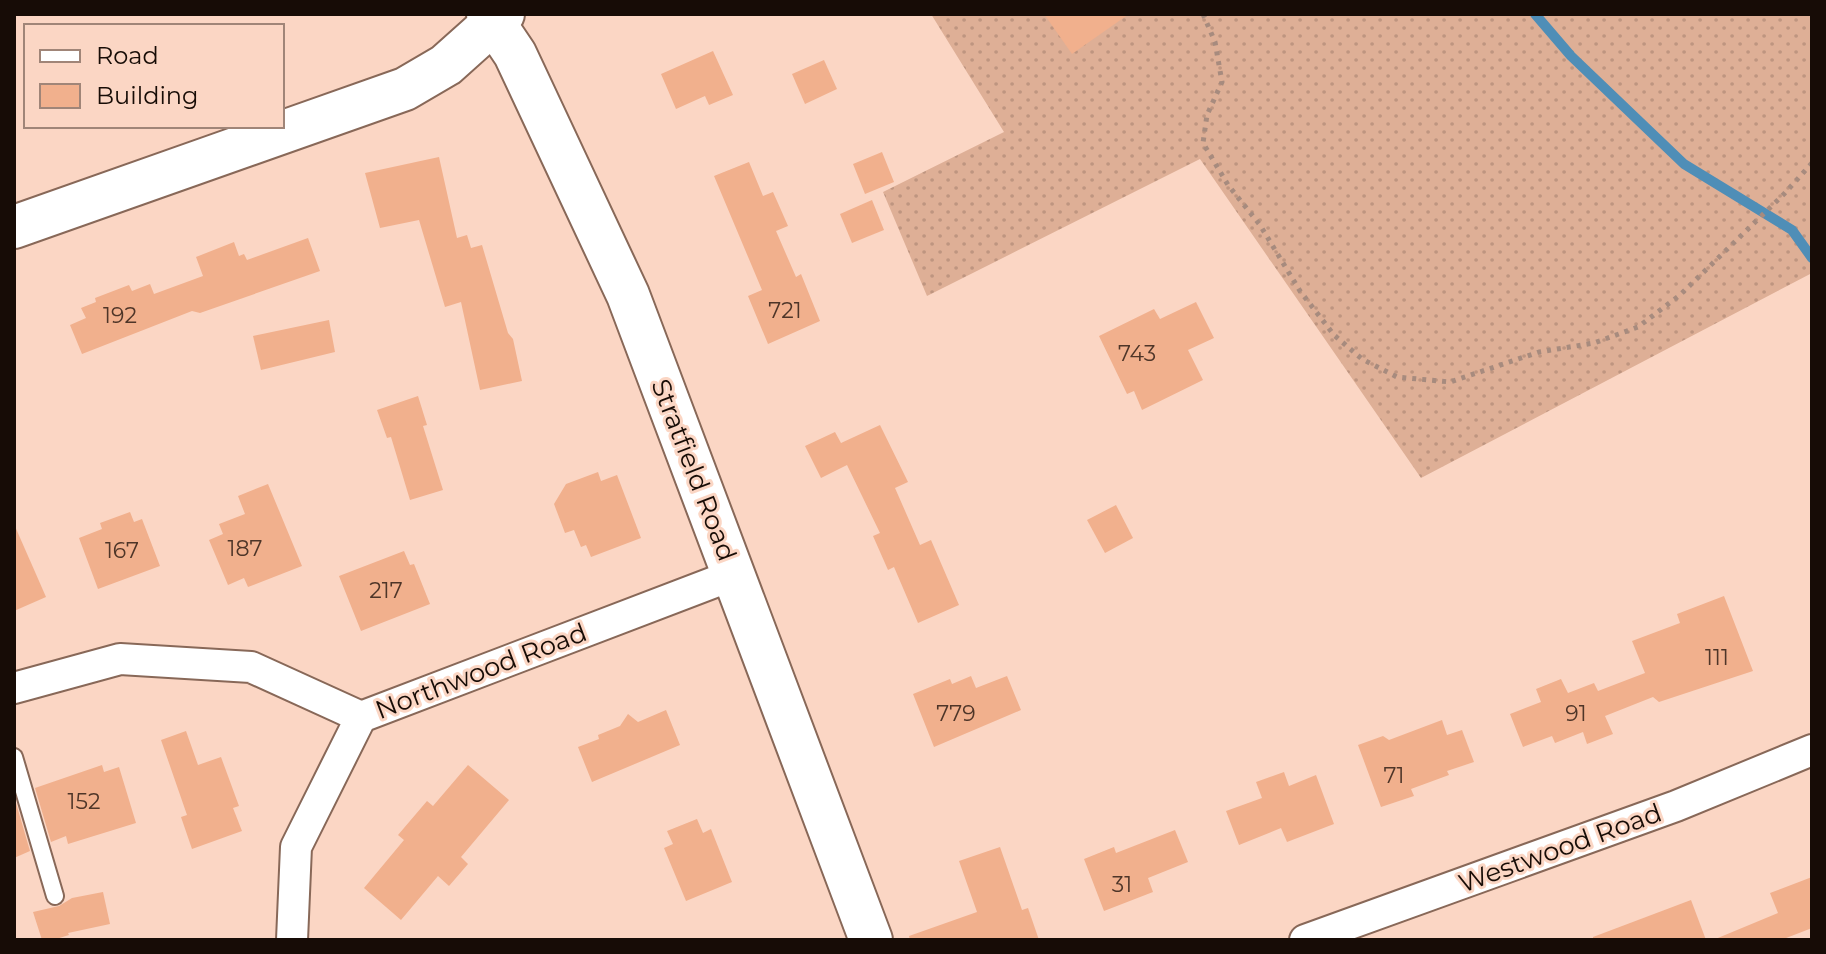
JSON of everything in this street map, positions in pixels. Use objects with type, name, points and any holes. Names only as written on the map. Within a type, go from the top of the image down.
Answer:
[{"type":"main road","points":[[14,227],[405,89],[446,65],[495,17]]},
{"type":"main road","name":"Stratfield Road","points":[[495,17],[628,295],[871,940]]},
{"type":"street","name":"Northwood Road","points":[[292,940],[296,847],[361,717],[733,575]]},
{"type":"street","points":[[14,688],[120,659],[251,667],[361,717]]},
{"type":"street","name":"Westwood Road","points":[[1305,940],[1676,806],[1812,750]]},
{"type":"lane","points":[[14,757],[55,896]]},
{"type":"path","points":[[1203,14],[1215,42],[1222,82],[1207,115],[1203,143],[1228,185],[1260,225],[1300,291],[1334,335],[1362,359],[1397,377],[1450,382],[1539,352],[1594,343],[1638,327],[1680,295],[1812,163]]},
{"type":"shaded area","points":[[931,14],[1812,14],[1812,273],[1421,478],[1200,159],[927,296],[883,192],[1004,132]]},
{"type":"building","points":[[1044,14],[1129,14],[1072,54]]},
{"type":"building","points":[[713,51],[733,95],[709,105],[705,96],[676,109],[661,74]]},
{"type":"building","points":[[824,60],[837,89],[805,104],[792,74]]},
{"type":"building","points":[[882,152],[894,182],[865,194],[853,164]]},
{"type":"building","points":[[439,157],[457,238],[467,235],[471,248],[482,245],[508,333],[513,339],[522,381],[480,390],[461,302],[445,307],[419,220],[380,228],[365,173]]},
{"type":"building","points":[[749,162],[763,196],[773,192],[788,226],[776,231],[796,277],[801,274],[820,321],[768,344],[748,296],[762,290],[714,176]]},
{"type":"building","points":[[872,200],[884,230],[852,243],[840,214]]},
{"type":"building","points":[[308,238],[320,271],[200,313],[192,311],[82,354],[70,325],[86,318],[81,308],[96,302],[95,298],[129,285],[132,291],[150,284],[154,294],[203,276],[196,257],[234,242],[239,256],[244,254],[247,260]]},
{"type":"building","points":[[1196,302],[1214,338],[1188,350],[1203,380],[1142,410],[1134,391],[1127,394],[1099,336],[1154,309],[1160,319]]},
{"type":"building","points":[[329,320],[335,352],[261,370],[253,336]]},
{"type":"building","points":[[418,396],[427,425],[423,426],[443,490],[410,500],[391,437],[387,438],[377,410]]},
{"type":"building","points":[[880,425],[908,482],[895,488],[920,545],[931,540],[959,605],[918,623],[894,567],[888,570],[873,536],[880,533],[847,465],[821,478],[805,446],[835,432],[841,443]]},
{"type":"building","points":[[598,472],[601,481],[617,475],[641,538],[591,557],[586,545],[581,547],[574,530],[565,533],[554,504],[566,484]]},
{"type":"building","points":[[268,484],[302,566],[248,587],[244,578],[228,585],[209,540],[223,534],[219,524],[245,514],[238,496]]},
{"type":"building","points":[[1116,505],[1133,538],[1105,553],[1087,520]]},
{"type":"building","points":[[130,512],[134,522],[142,519],[160,566],[98,589],[79,538],[102,529],[100,523]]},
{"type":"building","points":[[14,524],[46,597],[14,611]]},
{"type":"building","points":[[404,551],[410,565],[414,564],[430,604],[361,631],[339,576]]},
{"type":"building","points":[[1724,596],[1753,671],[1659,702],[1653,697],[1605,716],[1613,734],[1587,744],[1583,732],[1555,743],[1552,736],[1523,747],[1510,714],[1541,702],[1536,689],[1561,679],[1568,693],[1594,683],[1598,691],[1645,673],[1632,641],[1680,623],[1677,614]]},
{"type":"building","points":[[971,676],[976,688],[1007,676],[1021,710],[934,747],[913,694],[950,679],[952,684]]},
{"type":"building","points":[[666,710],[680,745],[592,782],[578,747],[620,726],[628,714],[638,722]]},
{"type":"building","points":[[1442,720],[1447,735],[1462,730],[1474,762],[1411,789],[1414,796],[1381,807],[1358,745],[1383,736],[1389,740]]},
{"type":"building","points":[[186,731],[198,765],[221,757],[239,806],[233,808],[242,831],[192,849],[181,817],[187,815],[161,740]]},
{"type":"building","points":[[102,765],[104,772],[119,767],[136,823],[68,844],[66,836],[51,842],[35,788]]},
{"type":"building","points":[[468,765],[509,800],[461,857],[468,864],[449,886],[438,876],[401,920],[364,888],[404,840],[398,835],[427,801],[433,806]]},
{"type":"building","points":[[1284,772],[1289,786],[1316,775],[1334,824],[1287,842],[1281,828],[1239,845],[1226,811],[1262,798],[1256,782]]},
{"type":"building","points":[[14,796],[30,851],[14,858]]},
{"type":"building","points":[[697,819],[703,833],[711,829],[732,882],[686,901],[664,848],[673,844],[667,831]]},
{"type":"building","points":[[1175,830],[1188,862],[1148,878],[1153,892],[1104,911],[1084,859],[1114,847],[1116,853]]},
{"type":"building","points":[[1000,847],[1022,910],[1028,908],[1039,940],[910,940],[909,936],[977,912],[959,861]]},
{"type":"building","points":[[1812,877],[1812,928],[1781,940],[1713,940],[1778,913],[1770,893]]},
{"type":"building","points":[[103,892],[110,924],[68,933],[53,940],[42,940],[33,912],[59,906],[72,898]]},
{"type":"building","points":[[1691,900],[1706,940],[1593,940],[1593,937]]},
{"type":"waterway","points":[[1535,14],[1571,56],[1684,164],[1792,230],[1812,258]]}]
